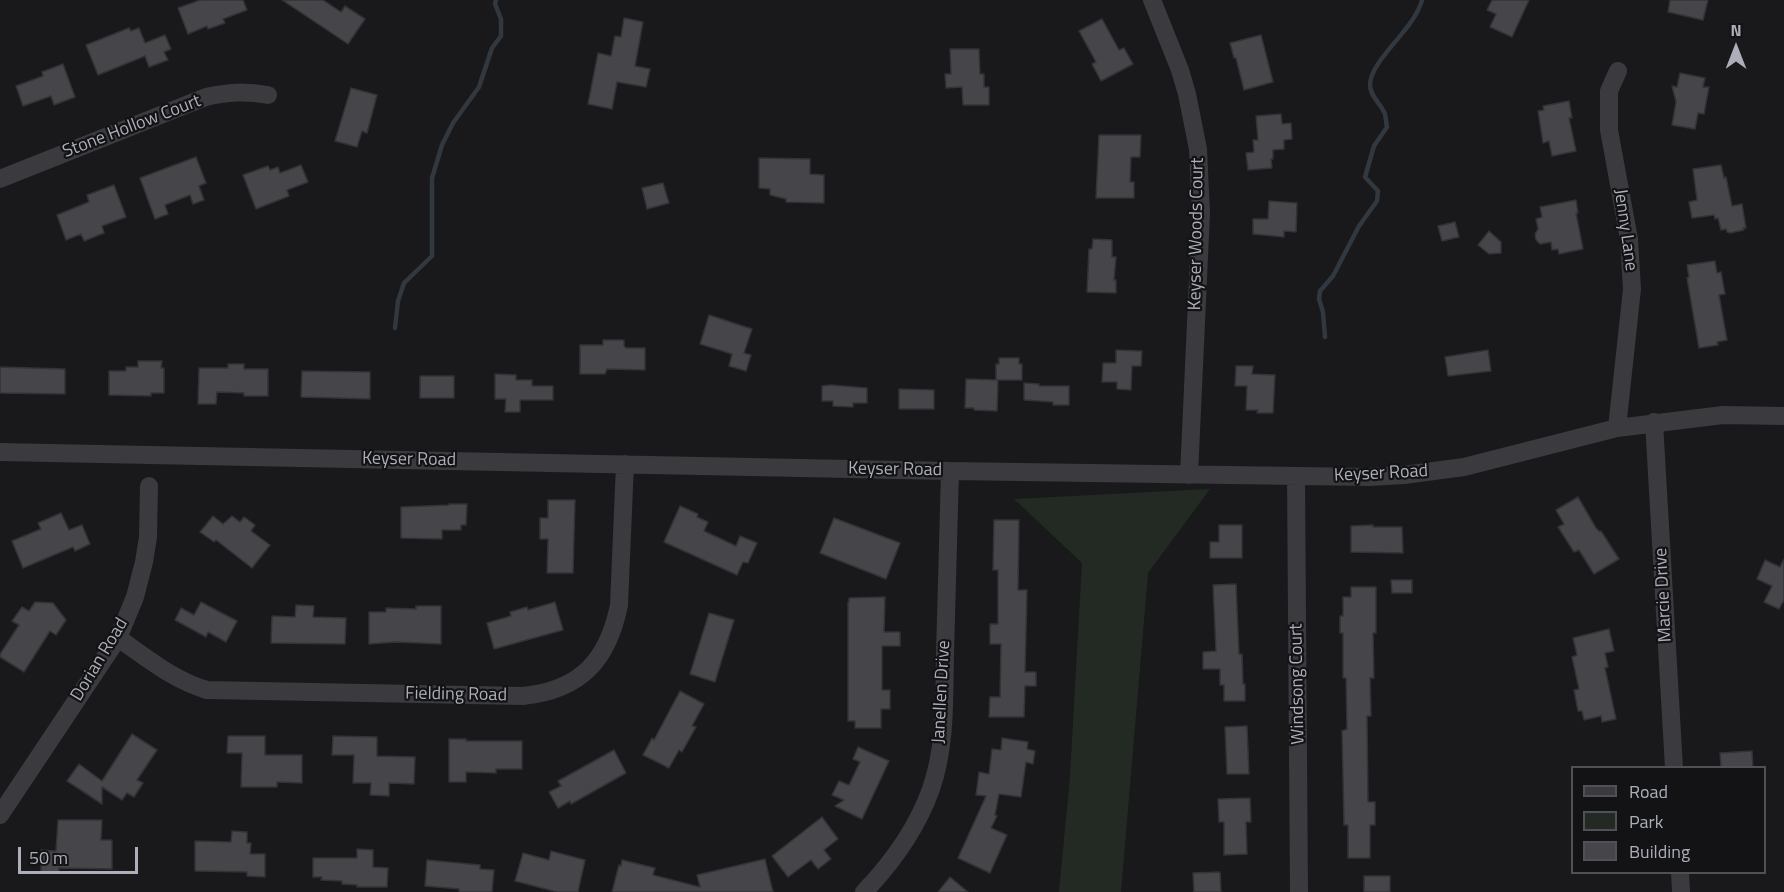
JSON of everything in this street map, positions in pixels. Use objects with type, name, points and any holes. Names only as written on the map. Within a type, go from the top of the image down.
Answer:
[{"type":"street","name":"Keyser Woods Court","points":[[1152,0],[1180,70],[1198,149],[1201,213],[1189,475]]},
{"type":"street","name":"Jenny Lane","points":[[1617,71],[1609,91],[1609,130],[1629,239],[1632,289],[1617,428]]},
{"type":"street","name":"Stone Hollow Court","points":[[0,179],[206,97],[237,92],[268,95]]},
{"type":"street","name":"Keyser Road","points":[[0,452],[1369,477],[1435,471],[1496,460],[1617,428],[1654,422],[1723,415],[1784,416]]},
{"type":"street","name":"Marcie Drive","points":[[1654,422],[1674,766]]},
{"type":"street","name":"Fielding Road","points":[[118,638],[171,675],[207,690],[523,696],[555,690],[592,666],[609,642],[615,625],[619,604],[625,464]]},
{"type":"street","name":"Janellen Drive","points":[[864,892],[900,849],[918,819],[931,789],[937,766],[943,719],[950,471]]},
{"type":"street","name":"Windsong Court","points":[[1296,476],[1299,892]]},
{"type":"street","name":"Dorian Road","points":[[0,815],[118,638],[135,597],[144,562],[149,486]]},
{"type":"street","points":[[1680,874],[1681,892]]},
{"type":"green space","points":[[1210,489],[1148,573],[1121,892],[1059,892],[1070,776],[1082,563],[1014,499]]},
{"type":"building","points":[[200,0],[243,0],[247,10],[223,19],[225,23],[208,29],[207,26],[188,34],[178,8]]},
{"type":"building","points":[[282,0],[323,0],[341,12],[345,6],[365,19],[348,44]]},
{"type":"building","points":[[1492,0],[1529,0],[1512,37],[1490,27],[1496,14],[1487,10]]},
{"type":"building","points":[[1670,0],[1708,0],[1703,20],[1668,12]]},
{"type":"building","points":[[624,18],[643,22],[635,66],[650,69],[646,87],[617,82],[612,109],[588,104],[598,53],[611,56],[615,36],[621,37]]},
{"type":"building","points":[[1102,19],[1119,50],[1124,48],[1133,64],[1101,81],[1092,64],[1096,62],[1079,31]]},
{"type":"building","points":[[129,28],[131,31],[139,28],[145,43],[165,35],[171,49],[164,52],[168,60],[149,67],[145,56],[98,75],[86,45]]},
{"type":"building","points":[[1261,35],[1273,82],[1244,90],[1230,43]]},
{"type":"building","points":[[950,49],[979,49],[980,74],[984,74],[984,87],[989,87],[989,105],[963,105],[962,87],[946,88],[945,74],[951,74]]},
{"type":"building","points":[[63,64],[75,97],[54,105],[51,96],[23,106],[16,86],[43,76],[42,72]]},
{"type":"building","points":[[1680,73],[1705,78],[1703,87],[1709,87],[1704,114],[1698,113],[1695,129],[1672,125],[1676,102],[1672,86],[1677,87]]},
{"type":"building","points":[[351,88],[377,95],[367,133],[362,131],[357,147],[335,141]]},
{"type":"building","points":[[1569,101],[1572,118],[1569,118],[1576,151],[1552,156],[1549,141],[1543,143],[1538,111],[1544,110],[1543,106]]},
{"type":"building","points":[[1281,114],[1282,124],[1291,123],[1292,139],[1284,140],[1284,149],[1273,150],[1272,168],[1248,170],[1246,153],[1254,152],[1253,140],[1258,140],[1256,116]]},
{"type":"building","points":[[1099,135],[1141,135],[1140,157],[1131,157],[1130,182],[1134,182],[1134,198],[1096,198]]},
{"type":"building","points":[[196,157],[206,183],[199,186],[204,200],[193,204],[190,195],[165,205],[168,214],[155,219],[140,178]]},
{"type":"building","points":[[759,158],[810,159],[810,174],[824,175],[824,203],[786,202],[786,199],[770,195],[770,189],[759,188]]},
{"type":"building","points":[[301,165],[308,182],[287,190],[289,196],[256,209],[243,175],[268,166],[270,170],[278,167],[280,173]]},
{"type":"building","points":[[1721,165],[1732,206],[1742,204],[1746,228],[1743,228],[1744,230],[1730,233],[1726,229],[1721,230],[1718,218],[1715,219],[1714,215],[1692,218],[1689,202],[1697,200],[1693,169]]},
{"type":"building","points":[[663,183],[669,203],[647,209],[642,188]]},
{"type":"building","points":[[114,185],[126,217],[102,226],[104,233],[84,241],[81,234],[66,240],[57,215],[89,202],[87,195]]},
{"type":"building","points":[[1576,200],[1578,213],[1576,213],[1583,249],[1559,254],[1558,249],[1552,250],[1551,242],[1540,244],[1535,234],[1538,229],[1536,219],[1542,217],[1540,207]]},
{"type":"building","points":[[1269,201],[1297,203],[1296,232],[1284,231],[1284,237],[1253,234],[1253,219],[1268,219]]},
{"type":"building","points":[[1455,222],[1459,237],[1442,241],[1438,226]]},
{"type":"building","points":[[1489,231],[1501,242],[1501,253],[1489,254],[1478,245]]},
{"type":"building","points":[[1093,239],[1112,240],[1112,257],[1116,257],[1114,280],[1116,280],[1116,293],[1087,292],[1089,249],[1092,249]]},
{"type":"building","points":[[1715,261],[1717,273],[1721,272],[1725,294],[1719,295],[1727,340],[1717,342],[1718,345],[1699,348],[1687,278],[1689,277],[1687,265]]},
{"type":"building","points":[[709,315],[752,329],[744,353],[751,355],[746,371],[729,366],[732,354],[700,344]]},
{"type":"building","points":[[603,340],[624,340],[626,348],[645,348],[645,370],[607,369],[605,374],[580,374],[580,345],[603,345]]},
{"type":"building","points":[[1116,350],[1142,351],[1141,366],[1132,366],[1131,390],[1117,389],[1117,382],[1102,382],[1103,363],[1116,363]]},
{"type":"building","points":[[1488,350],[1491,371],[1448,376],[1445,357]]},
{"type":"building","points":[[999,358],[1019,358],[1019,364],[1022,364],[1022,380],[996,380],[996,364],[999,364]]},
{"type":"building","points":[[138,361],[162,361],[164,393],[151,393],[151,396],[109,395],[109,371],[126,371],[126,367],[138,367]]},
{"type":"building","points":[[228,364],[244,364],[244,369],[268,369],[268,396],[244,396],[244,393],[217,392],[216,404],[198,404],[199,368],[228,368]]},
{"type":"building","points":[[1236,366],[1253,366],[1252,374],[1275,375],[1273,413],[1246,410],[1247,386],[1235,386]]},
{"type":"building","points":[[0,367],[65,369],[65,394],[0,393]]},
{"type":"building","points":[[302,371],[370,372],[370,399],[301,397]]},
{"type":"building","points":[[495,374],[516,375],[516,380],[532,380],[532,386],[553,386],[553,400],[520,400],[520,412],[505,412],[506,399],[495,399]]},
{"type":"building","points":[[420,376],[454,376],[454,398],[420,398]]},
{"type":"building","points":[[966,379],[998,380],[997,411],[965,408]]},
{"type":"building","points":[[1024,383],[1039,384],[1039,386],[1069,386],[1069,405],[1024,400]]},
{"type":"building","points":[[822,386],[867,388],[867,403],[853,403],[853,407],[833,406],[833,401],[822,401]]},
{"type":"building","points":[[899,389],[934,390],[934,409],[899,409]]},
{"type":"building","points":[[1578,497],[1596,528],[1601,531],[1619,559],[1594,574],[1579,550],[1574,552],[1558,527],[1564,524],[1556,510]]},
{"type":"building","points":[[548,500],[575,500],[573,573],[547,573],[548,539],[540,539],[540,518],[548,518]]},
{"type":"building","points":[[467,504],[466,525],[461,525],[461,530],[442,530],[442,539],[401,538],[401,507]]},
{"type":"building","points":[[680,506],[698,514],[697,517],[708,522],[704,531],[736,546],[740,536],[757,543],[748,563],[743,562],[737,575],[664,542]]},
{"type":"building","points":[[61,513],[69,530],[82,525],[90,544],[75,551],[73,547],[23,568],[12,541],[41,529],[38,523]]},
{"type":"building","points":[[213,516],[223,524],[232,516],[240,522],[244,517],[255,525],[251,531],[270,545],[252,568],[216,540],[214,542],[200,532]]},
{"type":"building","points":[[834,518],[900,543],[886,579],[820,553]]},
{"type":"building","points":[[994,520],[1019,520],[1018,590],[1027,590],[1025,672],[1036,672],[1036,686],[1025,686],[1024,717],[989,717],[990,697],[1000,697],[1001,644],[990,644],[990,624],[998,624],[998,570],[993,570]]},
{"type":"building","points":[[1219,525],[1242,525],[1242,558],[1210,558],[1210,542],[1219,542]]},
{"type":"building","points":[[1373,525],[1373,527],[1402,527],[1403,553],[1351,552],[1351,526]]},
{"type":"building","points":[[1784,559],[1784,600],[1779,609],[1764,602],[1772,586],[1757,579],[1765,560],[1780,567]]},
{"type":"building","points":[[1391,580],[1412,580],[1412,593],[1392,593]]},
{"type":"building","points":[[1236,584],[1239,654],[1242,654],[1245,701],[1224,701],[1224,685],[1220,685],[1220,669],[1203,669],[1203,652],[1216,651],[1213,585]]},
{"type":"building","points":[[1351,587],[1376,587],[1376,633],[1373,633],[1374,678],[1370,678],[1371,716],[1367,716],[1368,802],[1375,802],[1375,825],[1370,825],[1370,858],[1348,858],[1348,825],[1344,825],[1342,731],[1347,729],[1346,678],[1343,678],[1343,633],[1340,633],[1340,616],[1343,616],[1343,597],[1351,597]]},
{"type":"building","points":[[885,597],[884,632],[900,632],[900,646],[882,646],[882,690],[890,690],[890,709],[881,709],[881,728],[855,728],[855,721],[848,721],[848,602],[849,598]]},
{"type":"building","points":[[35,602],[53,603],[66,620],[56,635],[50,631],[24,672],[0,657],[0,654],[19,625],[12,621],[22,607],[29,611]]},
{"type":"building","points":[[201,602],[237,621],[226,642],[208,632],[206,637],[175,620],[181,608],[194,615]]},
{"type":"building","points":[[555,602],[563,630],[494,649],[487,623],[511,616],[510,612],[527,607],[528,610]]},
{"type":"building","points":[[296,605],[314,606],[313,617],[346,618],[345,644],[271,643],[272,616],[295,617]]},
{"type":"building","points":[[416,606],[441,606],[441,644],[397,642],[369,644],[369,612],[386,612],[386,608],[416,609]]},
{"type":"building","points":[[709,613],[734,620],[715,682],[690,674]]},
{"type":"building","points":[[1609,629],[1614,651],[1605,653],[1608,667],[1605,668],[1616,719],[1602,722],[1601,716],[1584,720],[1582,711],[1578,711],[1574,690],[1579,689],[1572,657],[1577,655],[1573,638]]},
{"type":"building","points":[[680,691],[704,704],[692,726],[696,727],[682,752],[679,750],[669,768],[643,755],[652,738],[654,740]]},
{"type":"building","points":[[1247,726],[1249,774],[1227,774],[1225,727]]},
{"type":"building","points":[[132,734],[157,750],[137,780],[143,783],[134,797],[127,793],[122,800],[102,787],[102,804],[67,781],[79,764],[102,781]]},
{"type":"building","points":[[228,736],[265,736],[265,755],[302,755],[302,783],[277,782],[277,787],[241,787],[242,753],[227,753]]},
{"type":"building","points":[[333,736],[377,737],[377,756],[415,757],[414,784],[389,783],[389,796],[370,795],[371,783],[353,783],[354,755],[332,755]]},
{"type":"building","points":[[1002,738],[1028,742],[1027,749],[1035,751],[1033,764],[1026,762],[1021,797],[999,794],[995,815],[997,816],[991,828],[1007,835],[990,873],[958,858],[986,796],[976,795],[979,772],[989,774],[992,749],[1001,750]]},
{"type":"building","points":[[449,739],[522,741],[522,769],[496,769],[496,773],[466,772],[466,782],[449,782]]},
{"type":"building","points":[[858,747],[889,761],[862,819],[835,806],[844,800],[832,795],[839,781],[849,785],[860,762],[853,759]]},
{"type":"building","points":[[614,750],[626,773],[571,804],[570,801],[558,808],[549,792],[561,786],[558,781]]},
{"type":"building","points":[[1752,751],[1753,766],[1721,766],[1720,753]]},
{"type":"building","points":[[1250,798],[1251,822],[1246,822],[1247,854],[1224,855],[1224,822],[1219,822],[1218,799]]},
{"type":"building","points":[[822,817],[838,839],[824,850],[831,859],[818,869],[811,860],[788,877],[772,856]]},
{"type":"building","points":[[58,820],[102,820],[101,840],[112,840],[112,869],[59,868],[59,873],[41,872],[41,850],[56,851]]},
{"type":"building","points":[[232,831],[247,832],[247,843],[251,843],[250,854],[265,854],[265,877],[247,876],[247,872],[195,871],[195,841],[231,842]]},
{"type":"building","points":[[357,849],[373,850],[373,867],[388,868],[387,887],[357,887],[357,885],[342,884],[342,881],[321,880],[322,877],[313,877],[313,858],[357,858]]},
{"type":"building","points":[[551,851],[585,860],[578,892],[557,892],[515,881],[523,853],[549,860]]},
{"type":"building","points":[[765,859],[773,892],[612,892],[622,860],[655,868],[653,875],[700,887],[697,875]]},
{"type":"building","points":[[427,860],[480,865],[480,869],[494,870],[492,892],[459,892],[459,889],[425,886]]},
{"type":"building","points":[[1220,872],[1221,892],[1194,892],[1193,873]]},
{"type":"building","points":[[1364,876],[1390,876],[1390,892],[1364,892]]},
{"type":"building","points":[[950,877],[968,892],[938,892]]},
{"type":"waterway","points":[[395,328],[398,301],[404,283],[432,256],[432,178],[442,145],[453,123],[479,87],[492,48],[501,36],[501,19],[495,4],[496,0]]},
{"type":"waterway","points":[[1325,337],[1323,312],[1319,299],[1320,291],[1333,276],[1359,226],[1377,201],[1378,191],[1365,177],[1374,146],[1387,127],[1385,114],[1370,89],[1372,75],[1377,65],[1411,22],[1422,0]]}]
